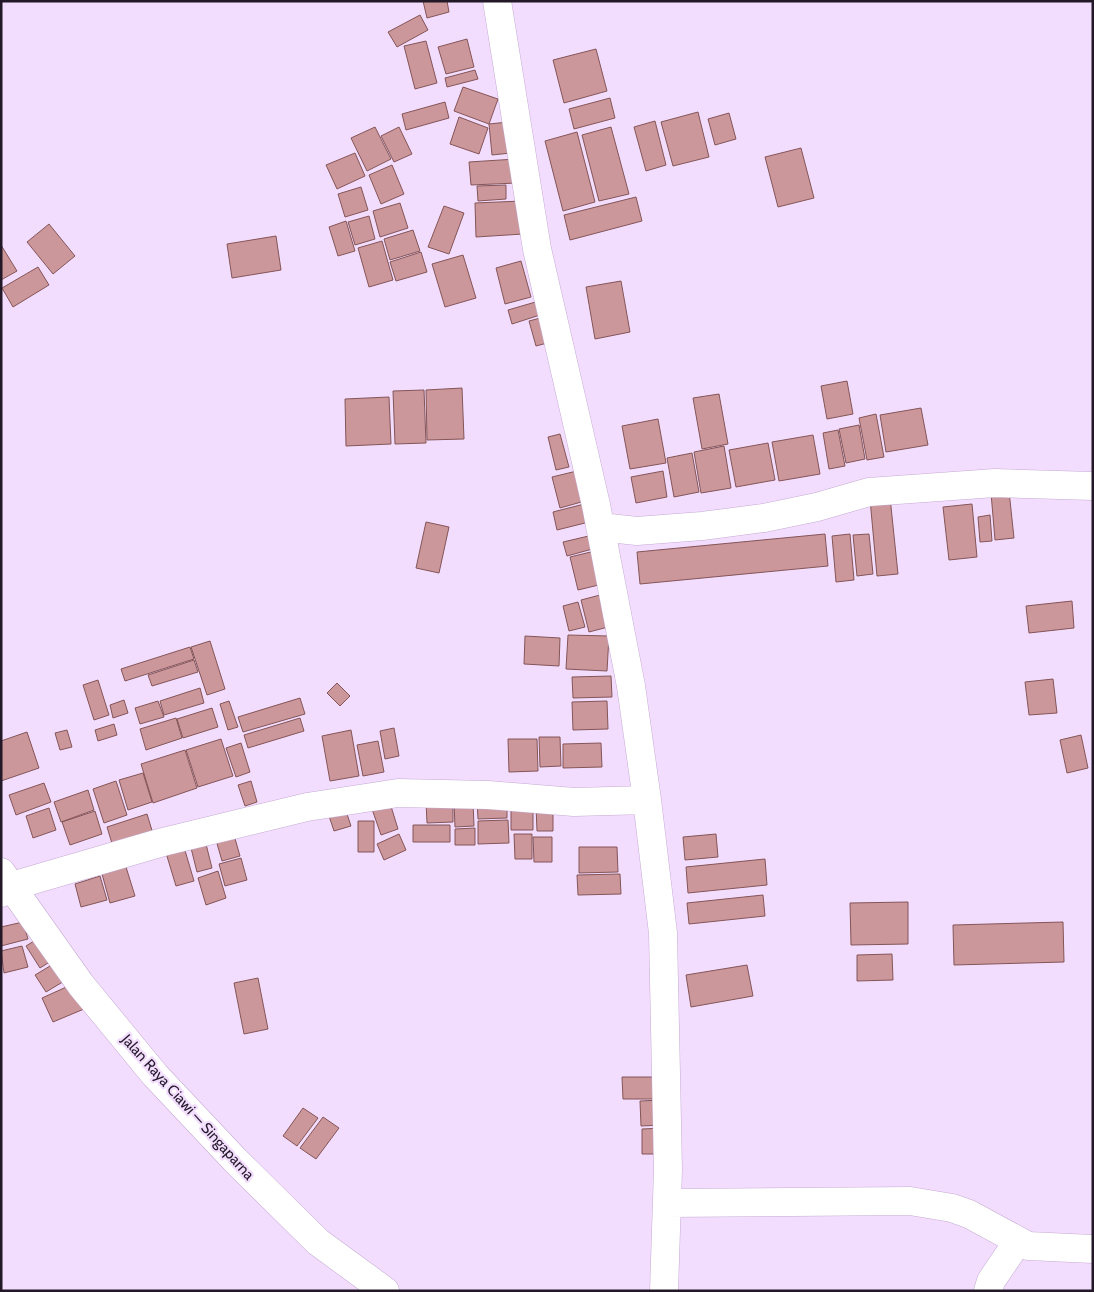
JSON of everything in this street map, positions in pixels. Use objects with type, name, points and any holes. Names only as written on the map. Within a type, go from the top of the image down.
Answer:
[{"type":"street","points":[[497,1],[537,249],[600,527],[631,686],[647,800],[663,933],[667,1203],[664,1291]]},
{"type":"street","points":[[600,527],[638,531],[711,525],[818,507],[869,492],[995,484],[1093,486]]},
{"type":"street","points":[[5,884],[163,842],[298,809],[398,793],[488,795],[574,802],[647,800]]},
{"type":"street","name":"Jalan Raya Ciawi — Singaparna","points":[[5,884],[81,984],[155,1075],[235,1160],[318,1242],[385,1291]]},
{"type":"street","points":[[667,1203],[900,1201],[933,1203],[969,1214],[1018,1241],[1040,1248],[1093,1249]]},
{"type":"street","points":[[988,1291],[991,1281],[1018,1241]]},
{"type":"building","points":[[423,1],[447,1],[449,12],[427,18]]},
{"type":"building","points":[[420,15],[428,30],[397,47],[388,32]]},
{"type":"building","points":[[467,39],[474,67],[446,74],[438,47]]},
{"type":"building","points":[[426,41],[437,83],[415,89],[404,46]]},
{"type":"building","points":[[596,49],[607,91],[564,103],[553,60]]},
{"type":"building","points":[[475,70],[478,79],[447,87],[445,78]]},
{"type":"building","points":[[463,87],[498,99],[489,124],[454,111]]},
{"type":"building","points":[[610,98],[615,118],[574,129],[569,109]]},
{"type":"building","points":[[445,102],[449,118],[406,130],[402,114]]},
{"type":"building","points":[[698,112],[709,157],[673,166],[661,122]]},
{"type":"building","points":[[729,113],[736,139],[715,145],[708,119]]},
{"type":"building","points":[[459,117],[488,128],[479,154],[450,144]]},
{"type":"building","points":[[655,121],[666,165],[646,171],[634,127]]},
{"type":"building","points":[[508,122],[511,153],[492,155],[489,124]]},
{"type":"building","points":[[375,127],[391,159],[367,171],[351,138]]},
{"type":"building","points":[[399,127],[412,154],[394,162],[381,136]]},
{"type":"building","points":[[611,127],[629,194],[599,201],[582,135]]},
{"type":"building","points":[[577,132],[595,202],[563,211],[545,141]]},
{"type":"building","points":[[801,148],[814,198],[778,207],[765,157]]},
{"type":"building","points":[[355,153],[365,176],[337,189],[326,165]]},
{"type":"building","points":[[516,159],[517,183],[471,185],[469,162]]},
{"type":"building","points":[[392,165],[404,194],[381,204],[369,175]]},
{"type":"building","points":[[506,185],[506,199],[478,201],[477,186]]},
{"type":"building","points":[[361,187],[368,210],[345,217],[338,194]]},
{"type":"building","points":[[636,197],[642,221],[570,240],[564,215]]},
{"type":"building","points":[[522,201],[523,234],[476,237],[475,203]]},
{"type":"building","points":[[400,203],[408,228],[380,237],[373,211]]},
{"type":"building","points":[[444,206],[464,213],[449,254],[428,247]]},
{"type":"building","points":[[369,216],[375,239],[355,245],[348,222]]},
{"type":"building","points":[[346,221],[355,251],[338,256],[329,227]]},
{"type":"building","points":[[49,224],[75,256],[53,274],[27,242]]},
{"type":"building","points":[[413,230],[420,251],[390,260],[384,239]]},
{"type":"building","points":[[276,236],[281,270],[232,278],[227,244]]},
{"type":"building","points":[[382,241],[393,280],[369,287],[358,248]]},
{"type":"building","points":[[1,245],[17,271],[1,280]]},
{"type":"building","points":[[421,252],[427,272],[396,281],[390,262]]},
{"type":"building","points":[[463,255],[476,298],[445,307],[432,264]]},
{"type":"building","points":[[521,261],[531,297],[505,304],[496,268]]},
{"type":"building","points":[[38,267],[49,285],[13,307],[2,288]]},
{"type":"building","points":[[621,281],[630,332],[595,339],[586,287]]},
{"type":"building","points":[[539,301],[543,314],[512,324],[508,310]]},
{"type":"building","points":[[544,317],[551,342],[536,346],[529,321]]},
{"type":"building","points":[[847,381],[853,414],[827,419],[821,386]]},
{"type":"building","points":[[462,388],[464,439],[427,440],[426,390]]},
{"type":"building","points":[[424,390],[426,443],[395,444],[393,391]]},
{"type":"building","points":[[719,394],[728,444],[702,449],[693,398]]},
{"type":"building","points":[[389,397],[391,444],[346,446],[345,399]]},
{"type":"building","points":[[921,408],[928,445],[886,452],[880,415]]},
{"type":"building","points":[[876,414],[884,457],[867,460],[859,418]]},
{"type":"building","points":[[658,419],[666,463],[630,469],[622,426]]},
{"type":"building","points":[[859,425],[865,459],[846,463],[839,429]]},
{"type":"building","points":[[838,430],[845,466],[829,469],[823,433]]},
{"type":"building","points":[[560,434],[569,467],[556,470],[548,437]]},
{"type":"building","points":[[813,435],[820,474],[779,481],[772,442]]},
{"type":"building","points":[[768,443],[775,480],[736,487],[729,450]]},
{"type":"building","points":[[724,446],[731,488],[701,493],[694,452]]},
{"type":"building","points":[[692,453],[699,492],[674,497],[667,458]]},
{"type":"building","points":[[585,469],[592,499],[560,508],[552,477]]},
{"type":"building","points":[[663,471],[667,497],[636,503],[631,477]]},
{"type":"building","points":[[1009,491],[1014,538],[995,540],[991,493]]},
{"type":"building","points":[[890,497],[898,574],[877,576],[870,499]]},
{"type":"building","points":[[592,502],[597,520],[557,530],[553,512]]},
{"type":"building","points":[[972,504],[977,557],[949,560],[943,507]]},
{"type":"building","points":[[990,515],[992,541],[980,542],[978,517]]},
{"type":"building","points":[[426,522],[449,527],[439,573],[416,568]]},
{"type":"building","points":[[825,534],[828,566],[640,584],[637,552]]},
{"type":"building","points":[[850,534],[854,580],[836,582],[832,536]]},
{"type":"building","points":[[869,534],[873,574],[857,576],[853,535]]},
{"type":"building","points":[[593,535],[596,548],[567,556],[563,542]]},
{"type":"building","points":[[599,550],[607,583],[578,590],[570,557]]},
{"type":"building","points":[[604,594],[612,626],[589,632],[581,600]]},
{"type":"building","points":[[1072,601],[1074,628],[1029,633],[1026,606]]},
{"type":"building","points":[[578,602],[585,627],[569,631],[563,606]]},
{"type":"building","points":[[568,635],[609,636],[607,671],[566,669]]},
{"type":"building","points":[[525,636],[560,638],[559,666],[524,664]]},
{"type":"building","points":[[210,641],[225,689],[207,695],[191,647]]},
{"type":"building","points":[[190,647],[194,659],[125,681],[121,669]]},
{"type":"building","points":[[194,660],[198,672],[152,686],[148,675]]},
{"type":"building","points":[[611,676],[612,697],[573,698],[572,677]]},
{"type":"building","points":[[1053,679],[1057,713],[1029,715],[1025,682]]},
{"type":"building","points":[[98,680],[109,715],[94,720],[83,685]]},
{"type":"building","points":[[337,683],[350,696],[340,706],[327,693]]},
{"type":"building","points":[[200,688],[204,703],[164,715],[160,701]]},
{"type":"building","points":[[300,698],[305,714],[243,732],[238,717]]},
{"type":"building","points":[[124,700],[128,713],[113,718],[110,705]]},
{"type":"building","points":[[158,701],[164,717],[140,724],[135,708]]},
{"type":"building","points":[[229,701],[238,727],[228,730],[220,704]]},
{"type":"building","points":[[607,701],[608,729],[573,730],[572,702]]},
{"type":"building","points":[[212,708],[218,727],[183,738],[177,719]]},
{"type":"building","points":[[176,718],[182,738],[146,750],[140,729]]},
{"type":"building","points":[[300,718],[304,731],[248,748],[244,735]]},
{"type":"building","points":[[114,724],[117,735],[98,741],[95,730]]},
{"type":"building","points":[[394,728],[399,756],[385,759],[380,731]]},
{"type":"building","points":[[67,730],[72,747],[60,750],[55,733]]},
{"type":"building","points":[[351,730],[359,776],[330,781],[322,736]]},
{"type":"building","points":[[27,732],[39,768],[1,781],[1,741]]},
{"type":"building","points":[[1081,735],[1088,768],[1067,773],[1060,740]]},
{"type":"building","points":[[539,737],[560,737],[561,766],[540,767]]},
{"type":"building","points":[[221,739],[233,776],[198,787],[186,750]]},
{"type":"building","points":[[508,739],[537,739],[538,771],[509,772]]},
{"type":"building","points":[[378,741],[384,772],[363,776],[357,745]]},
{"type":"building","points":[[241,743],[250,772],[236,777],[226,748]]},
{"type":"building","points":[[601,743],[602,767],[563,768],[563,744]]},
{"type":"building","points":[[185,750],[197,788],[153,803],[141,764]]},
{"type":"building","points":[[143,773],[152,802],[128,810],[119,780]]},
{"type":"building","points":[[116,781],[127,815],[104,823],[93,789]]},
{"type":"building","points":[[251,781],[257,802],[245,806],[238,785]]},
{"type":"building","points":[[44,783],[51,802],[16,815],[9,795]]},
{"type":"building","points":[[88,790],[94,810],[61,822],[54,802]]},
{"type":"building","points":[[477,801],[507,801],[507,818],[478,819]]},
{"type":"building","points":[[426,802],[453,802],[453,822],[427,823]]},
{"type":"building","points":[[454,802],[473,802],[474,826],[455,827]]},
{"type":"building","points":[[390,803],[398,829],[381,835],[372,809]]},
{"type":"building","points":[[511,804],[533,804],[533,830],[511,830]]},
{"type":"building","points":[[536,806],[553,806],[553,831],[537,831]]},
{"type":"building","points":[[49,808],[56,830],[33,838],[26,816]]},
{"type":"building","points":[[345,808],[351,826],[334,831],[328,813]]},
{"type":"building","points":[[95,811],[102,834],[70,845],[62,822]]},
{"type":"building","points":[[147,814],[154,837],[114,850],[107,827]]},
{"type":"building","points":[[508,820],[509,843],[478,844],[478,821]]},
{"type":"building","points":[[358,821],[374,821],[374,852],[358,852]]},
{"type":"building","points":[[413,825],[450,825],[450,842],[413,842]]},
{"type":"building","points":[[475,828],[475,845],[455,845],[455,829]]},
{"type":"building","points":[[399,834],[406,850],[384,860],[377,844]]},
{"type":"building","points":[[514,834],[532,834],[532,859],[515,859]]},
{"type":"building","points":[[716,834],[718,857],[685,860],[683,837]]},
{"type":"building","points":[[234,835],[240,856],[222,861],[216,840]]},
{"type":"building","points":[[533,837],[552,837],[552,862],[534,862]]},
{"type":"building","points":[[206,844],[212,868],[197,872],[191,848]]},
{"type":"building","points":[[184,847],[194,881],[176,886],[166,853]]},
{"type":"building","points":[[579,847],[617,847],[618,872],[579,873]]},
{"type":"building","points":[[241,858],[247,880],[225,886],[219,864]]},
{"type":"building","points":[[765,859],[767,885],[688,893],[686,867]]},
{"type":"building","points":[[126,867],[135,896],[110,903],[102,874]]},
{"type":"building","points":[[218,871],[226,898],[206,905],[198,878]]},
{"type":"building","points":[[620,874],[621,894],[578,895],[577,875]]},
{"type":"building","points":[[100,876],[107,900],[81,907],[75,884]]},
{"type":"building","points":[[763,895],[765,916],[689,924],[687,903]]},
{"type":"building","points":[[908,902],[908,944],[851,945],[850,903]]},
{"type":"building","points":[[23,922],[28,939],[1,946],[1,927]]},
{"type":"building","points":[[1063,922],[1064,962],[954,965],[953,925]]},
{"type":"building","points":[[42,936],[56,958],[40,968],[26,946]]},
{"type":"building","points":[[22,946],[28,967],[4,973],[1,951]]},
{"type":"building","points":[[892,954],[893,980],[857,981],[857,955]]},
{"type":"building","points":[[55,963],[66,980],[46,992],[35,975]]},
{"type":"building","points":[[747,965],[753,996],[691,1007],[686,975]]},
{"type":"building","points":[[258,978],[268,1029],[244,1034],[234,983]]},
{"type":"building","points":[[73,984],[84,1009],[53,1022],[42,998]]},
{"type":"building","points":[[622,1077],[664,1077],[664,1099],[623,1099]]},
{"type":"building","points":[[662,1100],[662,1125],[641,1126],[640,1101]]},
{"type":"building","points":[[303,1108],[318,1118],[297,1146],[283,1136]]},
{"type":"building","points":[[323,1117],[339,1128],[316,1159],[300,1148]]},
{"type":"building","points":[[664,1128],[664,1154],[642,1154],[642,1129]]}]
